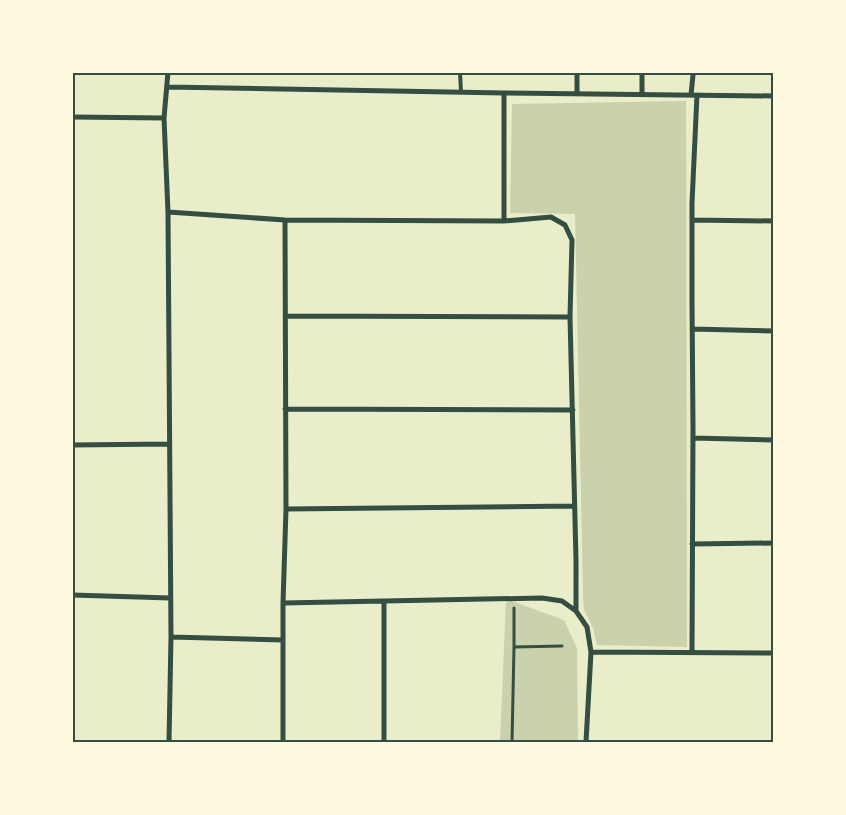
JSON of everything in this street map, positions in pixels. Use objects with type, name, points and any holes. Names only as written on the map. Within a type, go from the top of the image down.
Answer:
[{"type":"street","points":[[168,72],[164,118],[168,212],[170,742]]},
{"type":"street","points":[[577,72],[577,94]]},
{"type":"street","points":[[642,72],[642,94]]},
{"type":"street","points":[[691,95],[694,72]]},
{"type":"street","points":[[168,86],[774,96]]},
{"type":"street","points":[[504,93],[504,221]]},
{"type":"street","points":[[692,652],[692,220],[697,95]]},
{"type":"street","points":[[72,116],[164,118]]},
{"type":"street","points":[[168,212],[285,220],[504,221],[551,217],[565,225],[572,240],[570,317],[576,611]]},
{"type":"street","points":[[283,742],[283,603],[286,508],[285,220]]},
{"type":"street","points":[[692,220],[774,222]]},
{"type":"street","points":[[285,316],[570,317]]},
{"type":"street","points":[[692,329],[774,331]]},
{"type":"street","points":[[286,409],[573,410]]},
{"type":"street","points":[[693,438],[774,440]]},
{"type":"street","points":[[72,445],[169,444]]},
{"type":"street","points":[[286,508],[574,506]]},
{"type":"street","points":[[692,544],[774,543]]},
{"type":"street","points":[[72,595],[170,598]]},
{"type":"street","points":[[283,603],[514,598],[542,598],[562,601],[576,611],[587,627],[591,652],[586,742]]},
{"type":"street","points":[[384,601],[384,742]]},
{"type":"street","points":[[171,636],[283,640]]},
{"type":"street","points":[[591,652],[774,653]]},
{"type":"lane","points":[[460,72],[461,92]]},
{"type":"path","points":[[512,742],[514,598]]},
{"type":"path","points":[[514,647],[562,646]]},
{"type":"green space","points":[[686,101],[687,647],[597,645],[593,628],[584,610],[583,596],[575,214],[510,213],[512,104]]},
{"type":"green space","points":[[506,599],[564,620],[577,648],[578,742],[500,742]]}]
